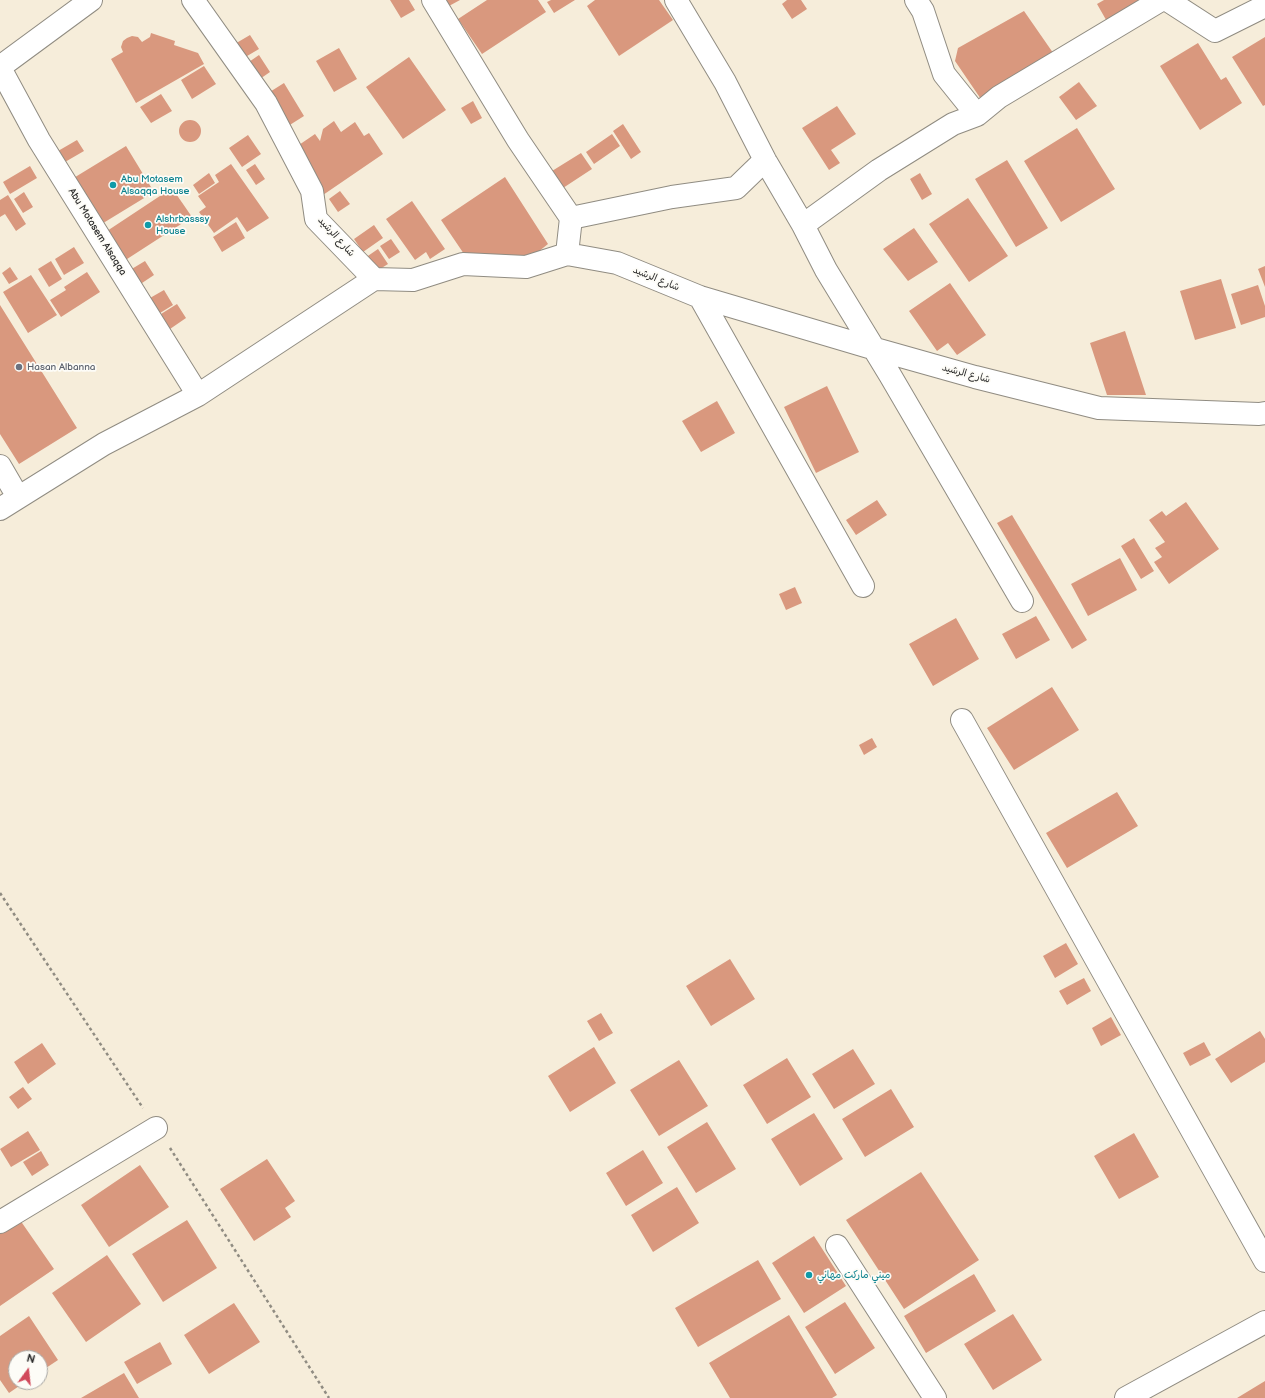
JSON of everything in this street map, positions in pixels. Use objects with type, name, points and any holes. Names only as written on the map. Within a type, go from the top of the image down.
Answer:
[{"type":"street","points":[[0,67],[91,0]]},
{"type":"street","name":"شارع الرشيد","points":[[193,0],[266,103],[312,191],[316,219],[374,279],[413,280],[463,264],[526,267],[567,254],[617,263],[700,297],[872,348],[975,377],[1099,408],[1265,413]]},
{"type":"street","points":[[433,0],[518,140],[571,218],[567,254]]},
{"type":"street","points":[[676,0],[725,82],[765,160],[803,225],[826,270],[872,348],[890,375],[1022,601]]},
{"type":"street","points":[[916,0],[923,11],[944,74],[977,115]]},
{"type":"street","points":[[803,225],[879,170],[954,124],[977,115],[999,97],[1162,0]]},
{"type":"street","points":[[1167,0],[1215,31],[1265,6]]},
{"type":"street","name":"Abu Motasem Alsaqqa","points":[[0,67],[39,140],[198,395]]},
{"type":"street","points":[[571,218],[672,197],[736,188],[765,160]]},
{"type":"street","points":[[0,510],[18,497],[104,444],[198,395],[374,279]]},
{"type":"street","points":[[700,297],[863,586]]},
{"type":"street","points":[[0,466],[18,497]]},
{"type":"street","points":[[962,720],[1265,1261]]},
{"type":"street","points":[[0,1222],[156,1128]]},
{"type":"street","points":[[837,1246],[935,1398]]},
{"type":"street","points":[[1126,1398],[1265,1322]]},
{"type":"building","points":[[390,0],[409,0],[415,10],[401,18]]},
{"type":"building","points":[[445,0],[460,0],[449,6]]},
{"type":"building","points":[[487,0],[538,0],[546,12],[482,54],[458,19]]},
{"type":"building","points":[[551,0],[575,0],[554,13],[547,2]]},
{"type":"building","points":[[595,0],[659,0],[673,20],[619,56],[587,6]]},
{"type":"building","points":[[787,0],[801,0],[807,9],[792,19],[782,4]]},
{"type":"building","points":[[1104,0],[1142,0],[1109,25],[1097,4]]},
{"type":"building","points":[[1024,11],[1058,60],[985,105],[955,61],[958,48]]},
{"type":"building","points":[[151,33],[175,41],[174,45],[198,53],[204,64],[136,103],[111,59],[123,52],[121,47],[123,41],[127,38],[132,36],[138,37],[142,42],[150,37]]},
{"type":"building","points":[[250,35],[259,49],[242,59],[233,45]]},
{"type":"building","points":[[1265,37],[1265,105],[1263,106],[1232,57]]},
{"type":"building","points":[[1198,43],[1221,80],[1226,77],[1242,103],[1200,130],[1160,66]]},
{"type":"building","points":[[339,48],[357,79],[334,92],[316,61]]},
{"type":"building","points":[[259,55],[270,72],[257,81],[246,64]]},
{"type":"building","points":[[409,57],[446,110],[403,139],[366,87]]},
{"type":"building","points":[[204,66],[216,84],[192,99],[181,80]]},
{"type":"building","points":[[1079,82],[1097,106],[1076,120],[1059,97]]},
{"type":"building","points":[[284,83],[304,116],[285,128],[265,95]]},
{"type":"building","points":[[161,94],[172,111],[151,123],[140,107]]},
{"type":"building","points":[[473,101],[482,118],[471,124],[461,108]]},
{"type":"building","points":[[837,106],[856,134],[831,150],[840,163],[829,170],[802,128]]},
{"type":"building","points":[[190,120],[194,121],[200,127],[200,135],[194,141],[190,142],[186,141],[180,135],[179,131],[180,127],[186,121]]},
{"type":"building","points":[[334,121],[341,132],[355,122],[364,136],[369,133],[383,154],[323,195],[296,147],[315,134],[320,141],[323,129]]},
{"type":"building","points":[[623,124],[641,152],[631,159],[613,131]]},
{"type":"building","points":[[1077,128],[1115,189],[1061,222],[1024,161]]},
{"type":"building","points":[[612,134],[620,146],[594,164],[586,152]]},
{"type":"building","points":[[248,135],[261,154],[242,167],[229,148]]},
{"type":"building","points":[[77,140],[84,151],[65,162],[58,151]]},
{"type":"building","name":"Abu Motasem Alsaqqa House","points":[[126,146],[154,192],[100,225],[72,179]]},
{"type":"building","points":[[581,153],[592,169],[563,188],[552,171]]},
{"type":"building","points":[[1007,160],[1048,228],[1016,247],[975,179]]},
{"type":"building","points":[[231,164],[269,218],[247,232],[237,217],[214,233],[199,212],[206,207],[198,196],[219,182],[215,175]]},
{"type":"building","points":[[255,164],[265,179],[256,185],[246,170]]},
{"type":"building","points":[[30,166],[37,178],[10,194],[3,182]]},
{"type":"building","points":[[209,173],[215,183],[199,194],[193,185]]},
{"type":"building","points":[[920,173],[932,194],[922,200],[910,179]]},
{"type":"building","points":[[505,177],[548,244],[528,260],[464,254],[441,220]]},
{"type":"building","name":"Alshrbasssy House","points":[[172,188],[192,217],[124,261],[104,233]]},
{"type":"building","points":[[340,191],[350,204],[338,212],[329,199]]},
{"type":"building","points":[[24,192],[33,207],[23,213],[14,199]]},
{"type":"building","points":[[8,195],[26,224],[16,231],[5,214],[0,217],[0,200]]},
{"type":"building","points":[[968,198],[1008,256],[969,282],[929,224]]},
{"type":"building","points":[[412,201],[445,249],[430,259],[426,252],[415,260],[386,219]]},
{"type":"building","points":[[236,222],[245,238],[222,252],[213,237]]},
{"type":"building","points":[[374,225],[383,238],[363,252],[354,239]]},
{"type":"building","points":[[914,228],[938,262],[908,281],[883,249]]},
{"type":"building","points":[[391,239],[400,252],[389,259],[380,246]]},
{"type":"building","points":[[74,247],[84,263],[64,275],[55,259]]},
{"type":"building","points":[[378,249],[388,264],[372,274],[362,260]]},
{"type":"building","points":[[51,261],[62,279],[49,287],[38,269]]},
{"type":"building","points":[[145,261],[154,275],[139,285],[130,270]]},
{"type":"building","points":[[1265,266],[1265,287],[1258,269]]},
{"type":"building","points":[[10,267],[18,279],[9,284],[2,273]]},
{"type":"building","points":[[87,272],[100,292],[61,317],[50,300],[66,290],[64,287]]},
{"type":"building","points":[[31,275],[57,315],[28,333],[3,292]]},
{"type":"building","points":[[1221,279],[1236,328],[1195,340],[1180,291]]},
{"type":"building","points":[[950,283],[986,335],[957,355],[948,343],[937,351],[909,311]]},
{"type":"building","points":[[1258,285],[1265,306],[1265,317],[1241,325],[1231,294]]},
{"type":"building","points":[[164,290],[173,305],[160,313],[150,298]]},
{"type":"building","points":[[177,304],[186,318],[170,329],[161,314]]},
{"type":"building","name":"Hasan Albanna","points":[[0,305],[77,428],[19,464],[0,434]]},
{"type":"building","points":[[1125,331],[1146,395],[1107,395],[1090,343]]},
{"type":"building","points":[[827,386],[859,452],[816,473],[784,407]]},
{"type":"building","points":[[717,401],[735,433],[701,452],[682,421]]},
{"type":"building","points":[[877,500],[887,515],[856,535],[846,520]]},
{"type":"building","points":[[1186,502],[1219,549],[1169,584],[1154,562],[1162,557],[1155,548],[1165,542],[1149,520],[1162,511],[1166,516]]},
{"type":"building","points":[[1012,515],[1087,640],[1072,649],[997,523]]},
{"type":"building","points":[[1134,538],[1154,571],[1141,579],[1121,546]]},
{"type":"building","points":[[1120,558],[1137,590],[1088,616],[1071,584]]},
{"type":"building","points":[[795,587],[802,603],[786,610],[779,594]]},
{"type":"building","points":[[1036,616],[1050,640],[1016,659],[1002,634]]},
{"type":"building","points":[[956,618],[979,659],[933,686],[909,644]]},
{"type":"building","points":[[1052,687],[1079,730],[1014,770],[987,728]]},
{"type":"building","points":[[872,738],[877,747],[864,755],[859,745]]},
{"type":"building","points":[[1117,792],[1138,826],[1067,868],[1046,833]]},
{"type":"building","points":[[1066,943],[1078,964],[1055,978],[1043,956]]},
{"type":"building","points":[[730,959],[755,999],[711,1026],[686,986]]},
{"type":"building","points":[[1084,978],[1091,991],[1067,1005],[1059,991]]},
{"type":"building","points":[[601,1013],[613,1033],[599,1041],[587,1021]]},
{"type":"building","points":[[1111,1017],[1121,1035],[1101,1046],[1092,1028]]},
{"type":"building","points":[[1260,1031],[1265,1039],[1265,1062],[1231,1083],[1215,1059]]},
{"type":"building","points":[[1204,1042],[1211,1055],[1190,1066],[1183,1053]]},
{"type":"building","points":[[42,1043],[56,1064],[28,1084],[14,1062]]},
{"type":"building","points":[[594,1047],[616,1083],[570,1112],[548,1076]]},
{"type":"building","points":[[853,1049],[875,1084],[834,1109],[812,1074]]},
{"type":"building","points":[[787,1058],[811,1097],[767,1124],[743,1085]]},
{"type":"building","points":[[679,1060],[708,1106],[659,1136],[630,1090]]},
{"type":"building","points":[[23,1087],[32,1099],[18,1109],[9,1097]]},
{"type":"building","points":[[891,1089],[914,1127],[865,1157],[842,1119]]},
{"type":"building","points":[[814,1113],[843,1159],[800,1186],[771,1139]]},
{"type":"building","points":[[707,1122],[736,1169],[696,1193],[667,1147]]},
{"type":"building","points":[[28,1131],[40,1150],[11,1167],[0,1149]]},
{"type":"building","points":[[1134,1133],[1159,1177],[1119,1199],[1094,1156]]},
{"type":"building","points":[[643,1150],[663,1183],[626,1206],[606,1173]]},
{"type":"building","points":[[41,1151],[49,1165],[32,1176],[23,1162]]},
{"type":"building","points":[[267,1159],[295,1201],[285,1208],[291,1217],[254,1241],[220,1189]]},
{"type":"building","points":[[140,1165],[169,1207],[109,1247],[81,1205]]},
{"type":"building","points":[[921,1172],[979,1260],[904,1309],[846,1220]]},
{"type":"building","points":[[677,1187],[699,1223],[653,1252],[631,1215]]},
{"type":"building","points":[[20,1220],[54,1269],[0,1306],[0,1234]]},
{"type":"building","points":[[187,1220],[217,1268],[163,1302],[132,1254]]},
{"type":"building","name":"ميني ماركت مهاني","points":[[814,1236],[846,1286],[804,1313],[772,1263]]},
{"type":"building","points":[[107,1255],[141,1304],[86,1342],[52,1293]]},
{"type":"building","points":[[758,1260],[781,1299],[698,1347],[675,1308]]},
{"type":"building","points":[[974,1274],[996,1311],[926,1353],[904,1316]]},
{"type":"building","points":[[845,1302],[875,1348],[835,1374],[805,1327]]},
{"type":"building","points":[[234,1303],[260,1342],[209,1374],[184,1335]]},
{"type":"building","points":[[1013,1314],[1042,1360],[993,1390],[964,1344]]},
{"type":"building","points":[[789,1315],[837,1395],[832,1398],[730,1398],[709,1363]]},
{"type":"building","points":[[29,1316],[58,1360],[48,1367],[48,1350],[8,1350],[8,1390],[13,1390],[9,1393],[0,1380],[0,1336]]},
{"type":"building","points":[[160,1342],[172,1364],[137,1384],[124,1362]]},
{"type":"building","points":[[124,1373],[139,1398],[81,1398]]},
{"type":"building","points":[[1265,1381],[1265,1398],[1237,1398]]},
{"type":"place","name":"Abu Motasem Alsaqqa House","points":[[113,185]]},
{"type":"place","name":"Alshrbasssy House","points":[[148,225]]},
{"type":"place","name":"Hasan Albanna","points":[[19,367]]},
{"type":"place","name":"ميني ماركت مهاني","points":[[809,1275]]}]
